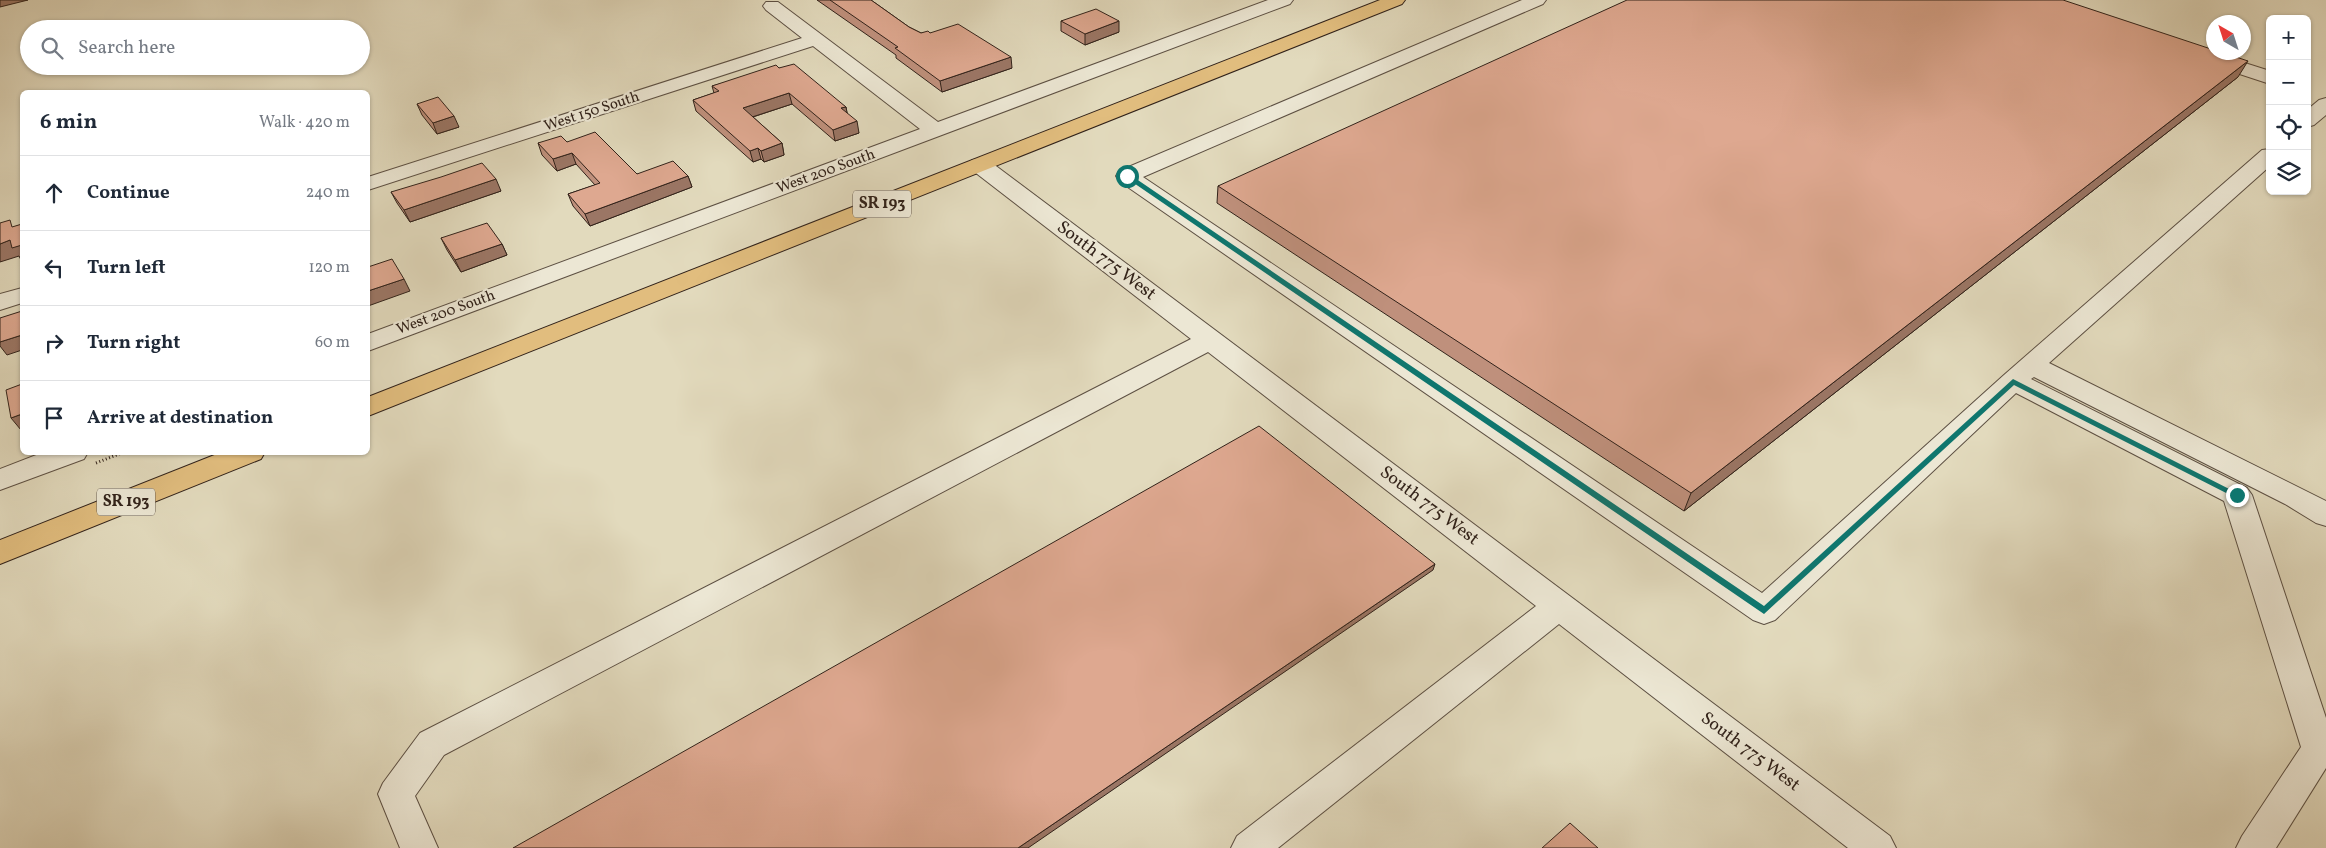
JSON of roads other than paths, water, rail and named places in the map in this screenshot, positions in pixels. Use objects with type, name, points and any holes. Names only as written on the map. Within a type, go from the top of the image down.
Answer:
[{"type":"main road","name":"SR 193","points":[[370,406],[1396,0]]},
{"type":"main road","name":"SR 193","points":[[0,552],[243,455]]},
{"type":"street","name":"West 200 South","points":[[370,342],[1284,0]]},
{"type":"street","points":[[1536,0],[1127,176],[1764,611],[2023,373],[2266,159]]},
{"type":"street","points":[[772,6],[936,131]]},
{"type":"street","name":"West 150 South","points":[[370,183],[816,39]]},
{"type":"street","points":[[2186,50],[2266,77]]},
{"type":"street","points":[[2311,91],[2326,97]]},
{"type":"street","points":[[2311,117],[2326,104]]},
{"type":"street","name":"South 775 West","points":[[980,165],[1877,848]]},
{"type":"street","points":[[0,302],[20,296]]},
{"type":"street","points":[[419,848],[396,794],[432,744],[1210,340]]},
{"type":"street","points":[[2023,373],[2287,492],[2326,515]]},
{"type":"street","points":[[2023,373],[2237,495],[2256,556],[2323,744],[2255,848]]},
{"type":"street","points":[[0,480],[66,455]]},
{"type":"street","points":[[1250,848],[1559,606]]}]
